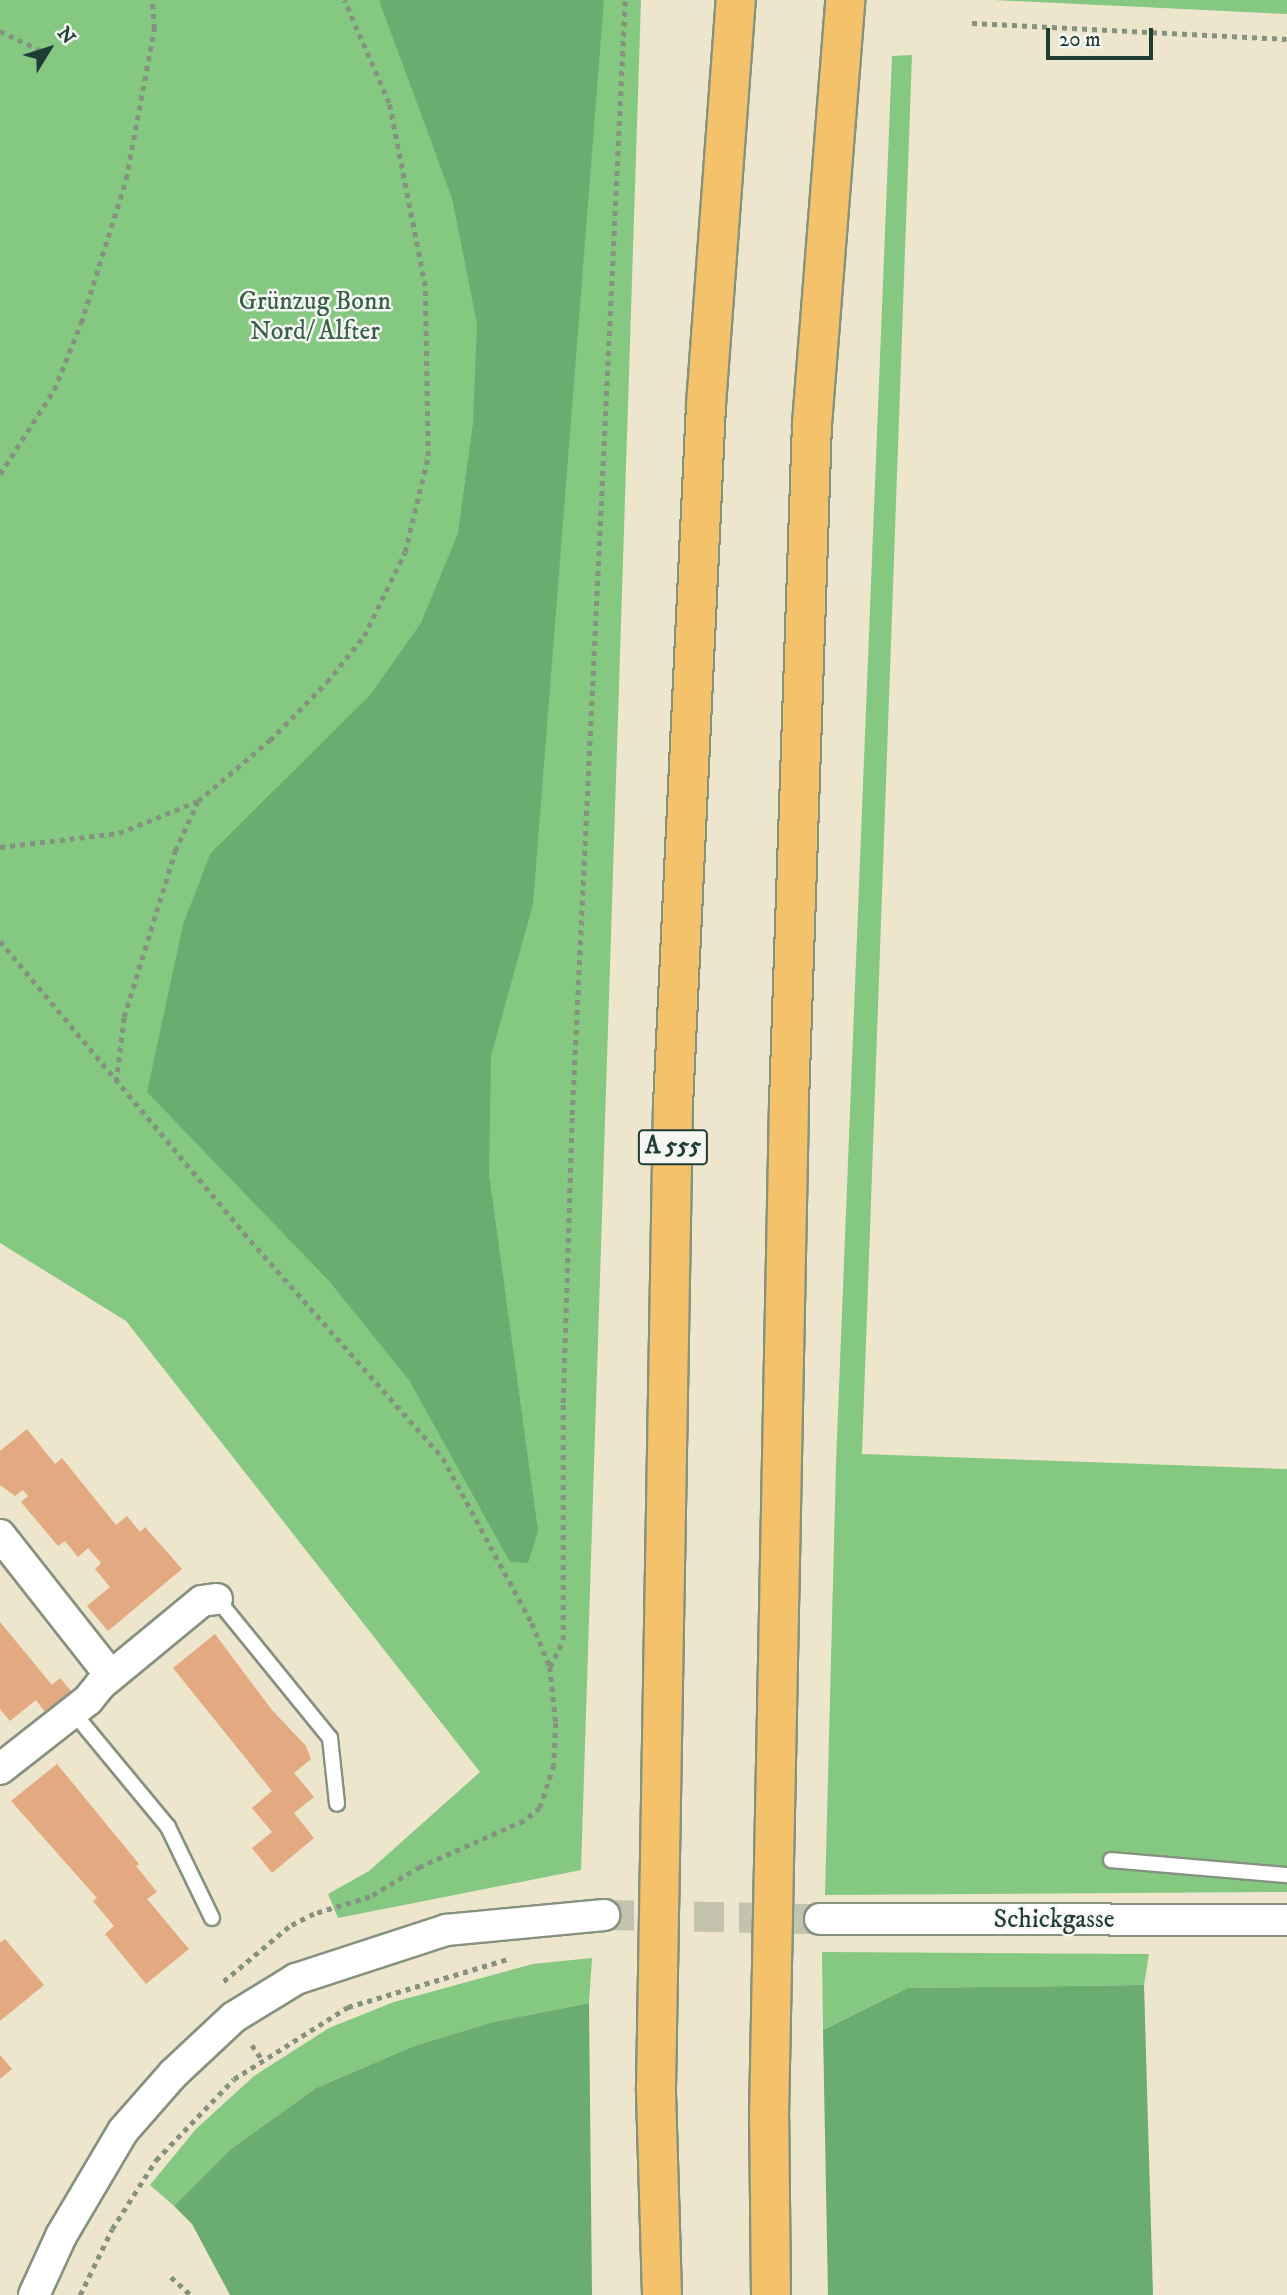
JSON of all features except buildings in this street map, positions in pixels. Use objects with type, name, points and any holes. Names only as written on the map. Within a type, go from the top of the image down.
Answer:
[{"type":"highway","name":"A 555","points":[[662,2295],[656,2088],[673,1105],[706,405],[736,0]]},
{"type":"highway","points":[[771,2295],[769,2103],[790,1074],[812,424],[845,0]]},
{"type":"street","points":[[0,1535],[110,1675]]},
{"type":"street","points":[[0,1769],[73,1712],[110,1675],[202,1601],[217,1600]]},
{"type":"street","points":[[34,2295],[67,2225],[123,2131],[173,2074],[234,2017],[296,1979],[446,1930],[604,1914]]},
{"type":"street","name":"Schickgasse","points":[[820,1919],[1287,1920]]},
{"type":"lane","points":[[217,1600],[330,1738],[337,1804]]},
{"type":"lane","points":[[73,1712],[168,1827],[212,1918]]},
{"type":"lane","points":[[1111,1860],[1287,1875]]},
{"type":"path","points":[[0,474],[54,390],[81,323],[126,179],[154,29],[152,0]]},
{"type":"path","points":[[0,847],[119,833],[198,801],[270,740],[327,682],[364,636],[405,552],[428,456],[425,286],[388,103],[344,0]]},
{"type":"path","points":[[550,1667],[563,1640],[563,1403],[571,1129],[625,0]]},
{"type":"path","points":[[972,23],[1287,39]]},
{"type":"path","points":[[0,31],[42,51]]},
{"type":"path","points":[[116,1083],[124,1017],[175,851],[198,801]]},
{"type":"path","points":[[0,941],[116,1083],[443,1458],[532,1623],[550,1667],[556,1723],[554,1765],[540,1808],[524,1821],[420,1867],[370,1897],[314,1914],[289,1927],[219,1983],[234,2017]]},
{"type":"path","points":[[80,2295],[113,2229],[156,2160],[234,2078],[348,2007],[518,1955]]},
{"type":"path","points":[[171,2277],[191,2295]]},
{"type":"green space","name":"Grünzug Bonn Nord/ Alfter","points":[[0,0],[641,0],[581,1870],[338,1918],[328,1894],[369,1871],[480,1772],[126,1321],[0,1243]]},
{"type":"green space","points":[[379,0],[604,0],[533,904],[491,1056],[489,1174],[538,1531],[528,1563],[510,1562],[409,1380],[329,1281],[147,1092],[183,925],[210,854],[371,694],[421,623],[458,533],[473,423],[477,324],[452,198]]},
{"type":"green space","points":[[994,0],[1287,0],[1287,14]]},
{"type":"green space","points":[[912,55],[862,1454],[1287,1469],[1287,1892],[825,1895],[836,1463],[892,56]]},
{"type":"green space","points":[[822,1952],[1149,1954],[1144,1985],[908,1988],[823,2030]]},
{"type":"green space","points":[[592,1958],[589,2003],[493,2022],[414,2046],[316,2088],[231,2149],[174,2206],[150,2185],[196,2129],[254,2076],[329,2028],[394,2002],[533,1964]]},
{"type":"green space","points":[[1144,1985],[1153,2295],[828,2295],[823,2030],[908,1988]]},
{"type":"green space","points":[[589,2003],[592,2295],[230,2295],[192,2224],[174,2206],[231,2149],[316,2088],[414,2046],[493,2022]]},
{"type":"tunnel","points":[[604,1915],[820,1919]]}]
